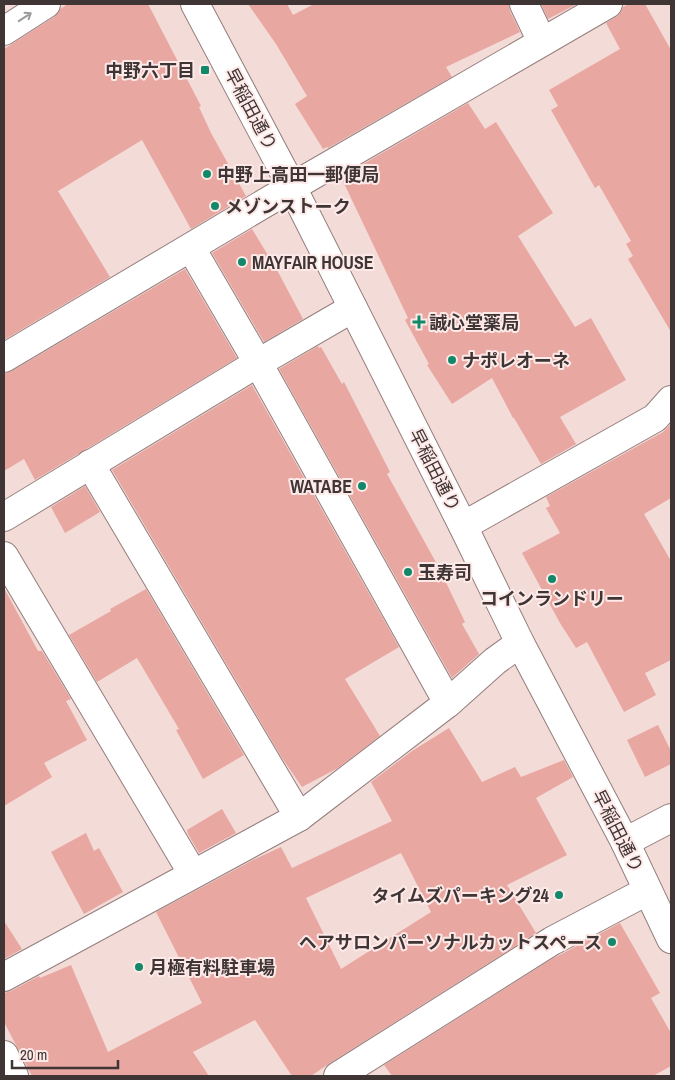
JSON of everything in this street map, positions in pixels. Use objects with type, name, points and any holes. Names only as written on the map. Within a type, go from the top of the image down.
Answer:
[{"type":"street","points":[[4,31],[46,4]]},
{"type":"street","name":"早稲田通り","points":[[195,4],[292,187],[464,526],[520,643],[625,842],[671,938]]},
{"type":"street","points":[[524,4],[542,42]]},
{"type":"street","points":[[4,358],[292,187],[608,4]]},
{"type":"street","points":[[191,248],[258,363],[448,703]]},
{"type":"street","points":[[4,517],[258,363],[353,308]]},
{"type":"street","points":[[464,526],[655,418],[671,400]]},
{"type":"street","points":[[90,464],[299,817]]},
{"type":"street","points":[[4,556],[193,874]]},
{"type":"street","points":[[4,977],[299,817],[448,703],[496,661],[520,643]]},
{"type":"street","points":[[625,842],[671,818]]},
{"type":"street","points":[[338,1076],[370,1068],[552,941],[647,891]]},
{"type":"street","points":[[4,1056],[14,1076]]},
{"type":"building","points":[[68,4],[148,4],[201,106],[199,107],[211,133],[246,196],[191,229],[142,140],[58,191],[110,277],[4,340],[4,49],[54,17],[60,9]]},
{"type":"building","points":[[248,4],[287,4],[293,15],[314,4],[509,4],[510,11],[520,32],[446,67],[452,77],[328,148],[323,149],[295,104],[307,96],[276,44]]},
{"type":"building","points":[[541,4],[577,4],[548,19]]},
{"type":"building","points":[[629,4],[645,4],[671,50],[671,332],[628,259],[633,256],[626,244],[631,241],[599,185],[595,188],[551,110],[558,106],[549,90],[620,49],[606,23],[616,17],[623,7]]},
{"type":"building","points":[[468,103],[485,129],[496,122],[553,213],[518,236],[575,327],[591,318],[626,380],[560,417],[576,444],[541,464],[513,418],[492,378],[452,404],[427,365],[429,364],[405,320],[408,318],[341,177]]},
{"type":"building","points":[[252,229],[277,270],[303,319],[264,342],[212,253]]},
{"type":"building","points":[[185,269],[237,358],[35,480],[24,459],[4,471],[4,374]]},
{"type":"building","points":[[318,346],[319,348],[321,347],[342,384],[344,382],[390,472],[387,474],[438,566],[465,622],[462,624],[479,654],[452,678],[279,369]]},
{"type":"building","points":[[252,385],[399,647],[345,679],[380,736],[338,768],[302,787],[282,758],[112,470]]},
{"type":"building","points":[[671,424],[671,498],[644,514],[671,561],[671,660],[645,673],[656,695],[624,712],[587,642],[576,648],[560,623],[522,553],[560,533],[546,508],[550,506],[546,497],[663,432]]},
{"type":"building","points":[[85,486],[100,512],[65,533],[51,507]]},
{"type":"building","points":[[4,588],[38,651],[42,651],[71,699],[66,701],[87,740],[44,763],[52,777],[4,806]]},
{"type":"building","points":[[146,589],[244,755],[203,779],[176,730],[179,729],[137,658],[97,682],[69,635]]},
{"type":"building","points":[[658,725],[671,751],[671,764],[645,777],[627,740]]},
{"type":"building","points":[[449,728],[482,782],[515,767],[521,777],[564,760],[573,777],[536,798],[567,855],[507,885],[536,933],[311,1076],[292,1076],[255,1020],[193,1052],[209,1076],[32,1076],[4,1022],[4,993],[39,976],[40,978],[71,965],[108,1052],[202,1003],[156,912],[281,847],[292,868],[392,821],[371,782],[412,751]],"holes":[[[401,853],[431,912],[341,969],[306,898]]]},
{"type":"building","points":[[222,809],[236,833],[199,853],[187,830]]},
{"type":"building","points":[[86,833],[94,851],[99,848],[123,892],[84,914],[51,852]]},
{"type":"building","points":[[4,921],[22,949],[4,959]]},
{"type":"building","points":[[620,923],[660,993],[651,998],[671,1033],[671,1066],[653,1076],[392,1076],[384,1065],[552,959]]},
{"type":"place","name":"中野六丁目","points":[[205,70]]},
{"type":"place","name":"中野上高田一郵便局","points":[[207,174]]},
{"type":"place","name":"メゾンストーク","points":[[215,206]]},
{"type":"place","name":"MAYFAIR HOUSE","points":[[242,262]]},
{"type":"place","name":"誠心堂薬局","points":[[419,322]]},
{"type":"place","name":"ナポレオーネ","points":[[452,360]]},
{"type":"place","name":"WATABE","points":[[362,486]]},
{"type":"place","name":"玉寿司","points":[[408,572]]},
{"type":"place","name":"コインランドリー","points":[[552,579]]},
{"type":"place","name":"タイムズパーキング24","points":[[559,895]]},
{"type":"place","name":"ヘアサロンパーソナルカットスペース","points":[[612,942]]},
{"type":"place","name":"月極有料駐車場","points":[[139,967]]}]
